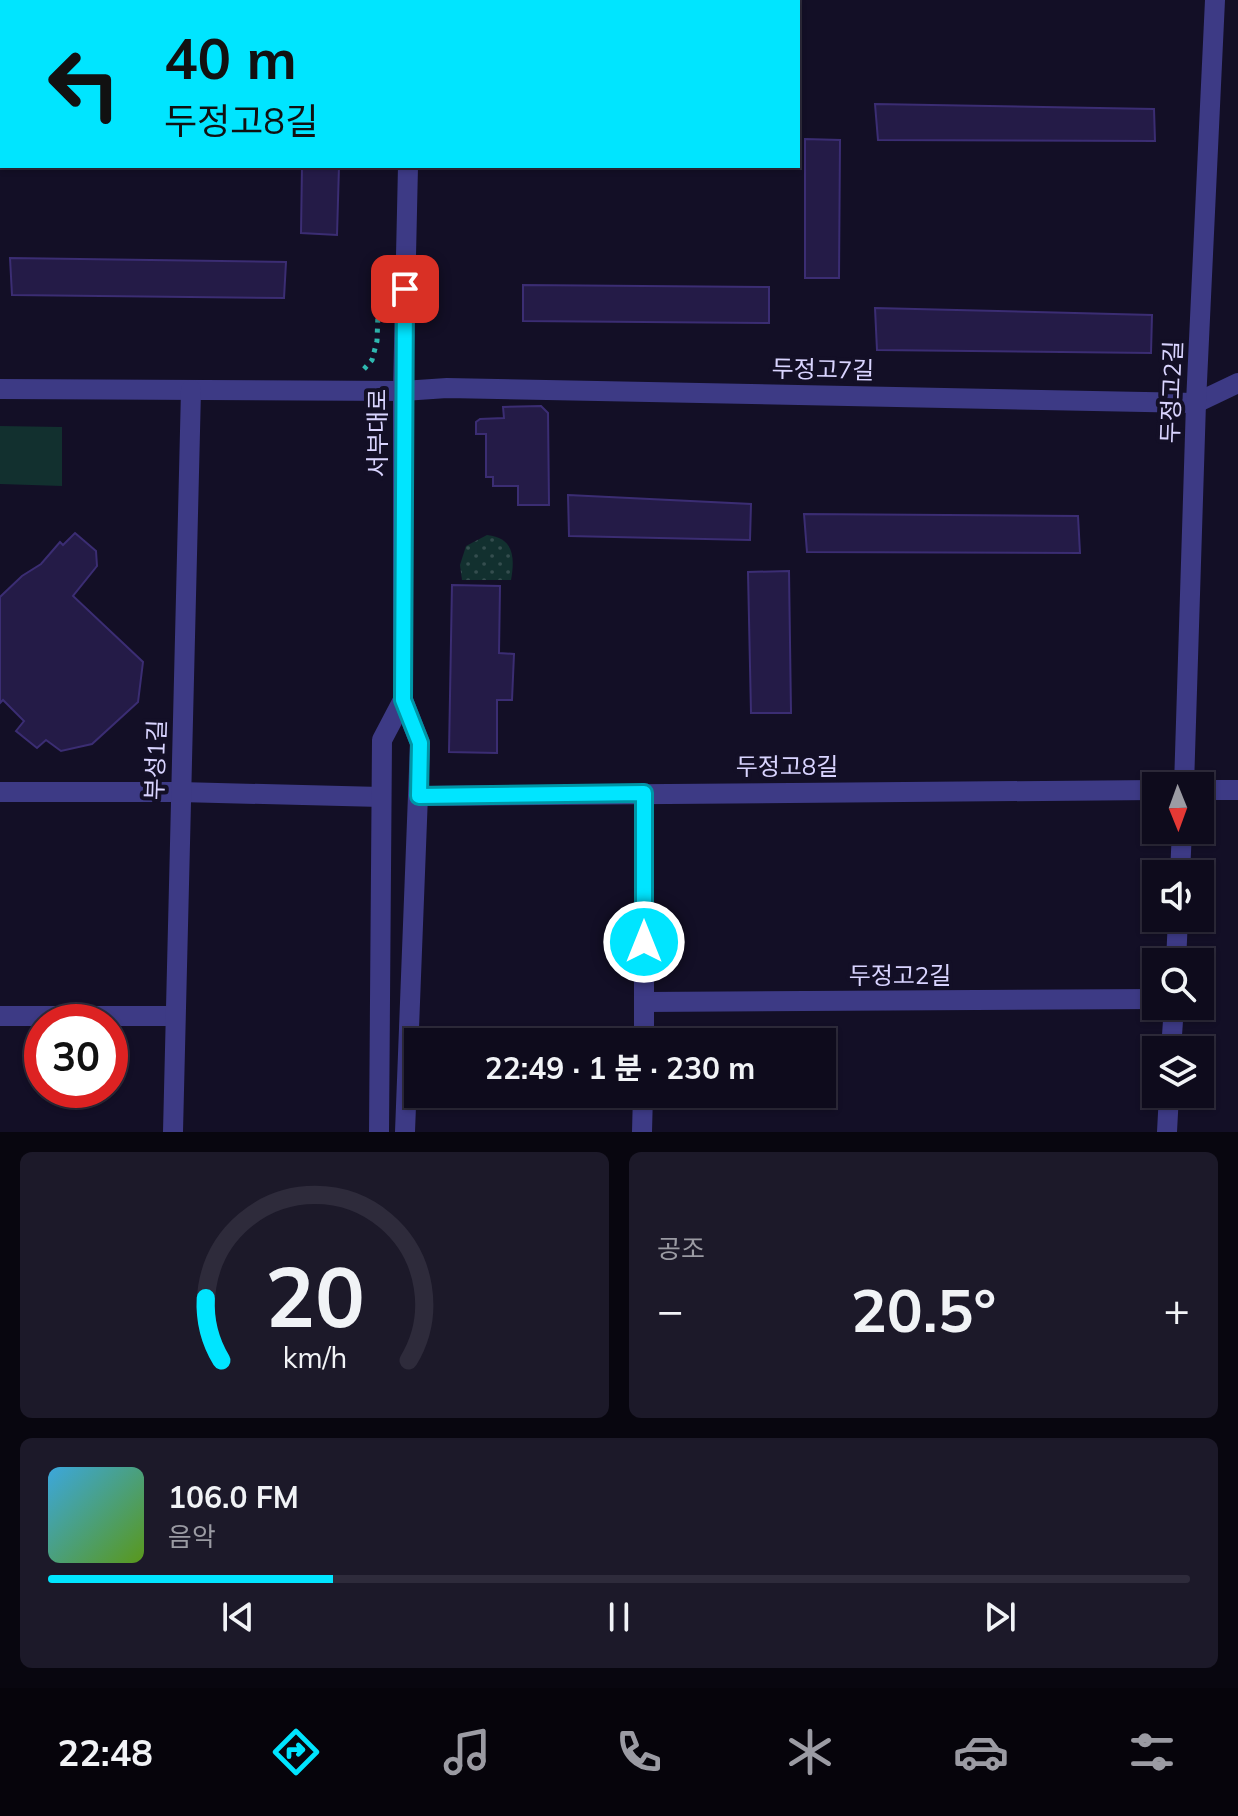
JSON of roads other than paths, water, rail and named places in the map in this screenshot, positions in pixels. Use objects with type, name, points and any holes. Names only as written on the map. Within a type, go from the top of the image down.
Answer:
[{"type":"street","name":"두정고2길","points":[[1184,772],[1196,403],[1215,0]]},
{"type":"street","name":"서부대로","points":[[405,1132],[420,743],[403,700],[403,391],[408,168]]},
{"type":"street","name":"두정고7길","points":[[0,389],[403,391],[447,388],[1196,403],[1238,383]]},
{"type":"street","name":"부성1길","points":[[173,1132],[191,390]]},
{"type":"street","name":"서부대로","points":[[379,1132],[382,740],[403,700]]},
{"type":"street","name":"두정고8길","points":[[419,796],[1142,790]]},
{"type":"street","points":[[1214,790],[1238,790]]},
{"type":"street","points":[[0,792],[381,797]]},
{"type":"street","points":[[644,793],[644,1028]]},
{"type":"street","name":"두정고2길","points":[[644,1002],[1142,999]]},
{"type":"street","points":[[0,1016],[175,1016]]},
{"type":"street","points":[[642,1132],[643,1108]]},
{"type":"street","points":[[1167,1132],[1168,1108]]}]
